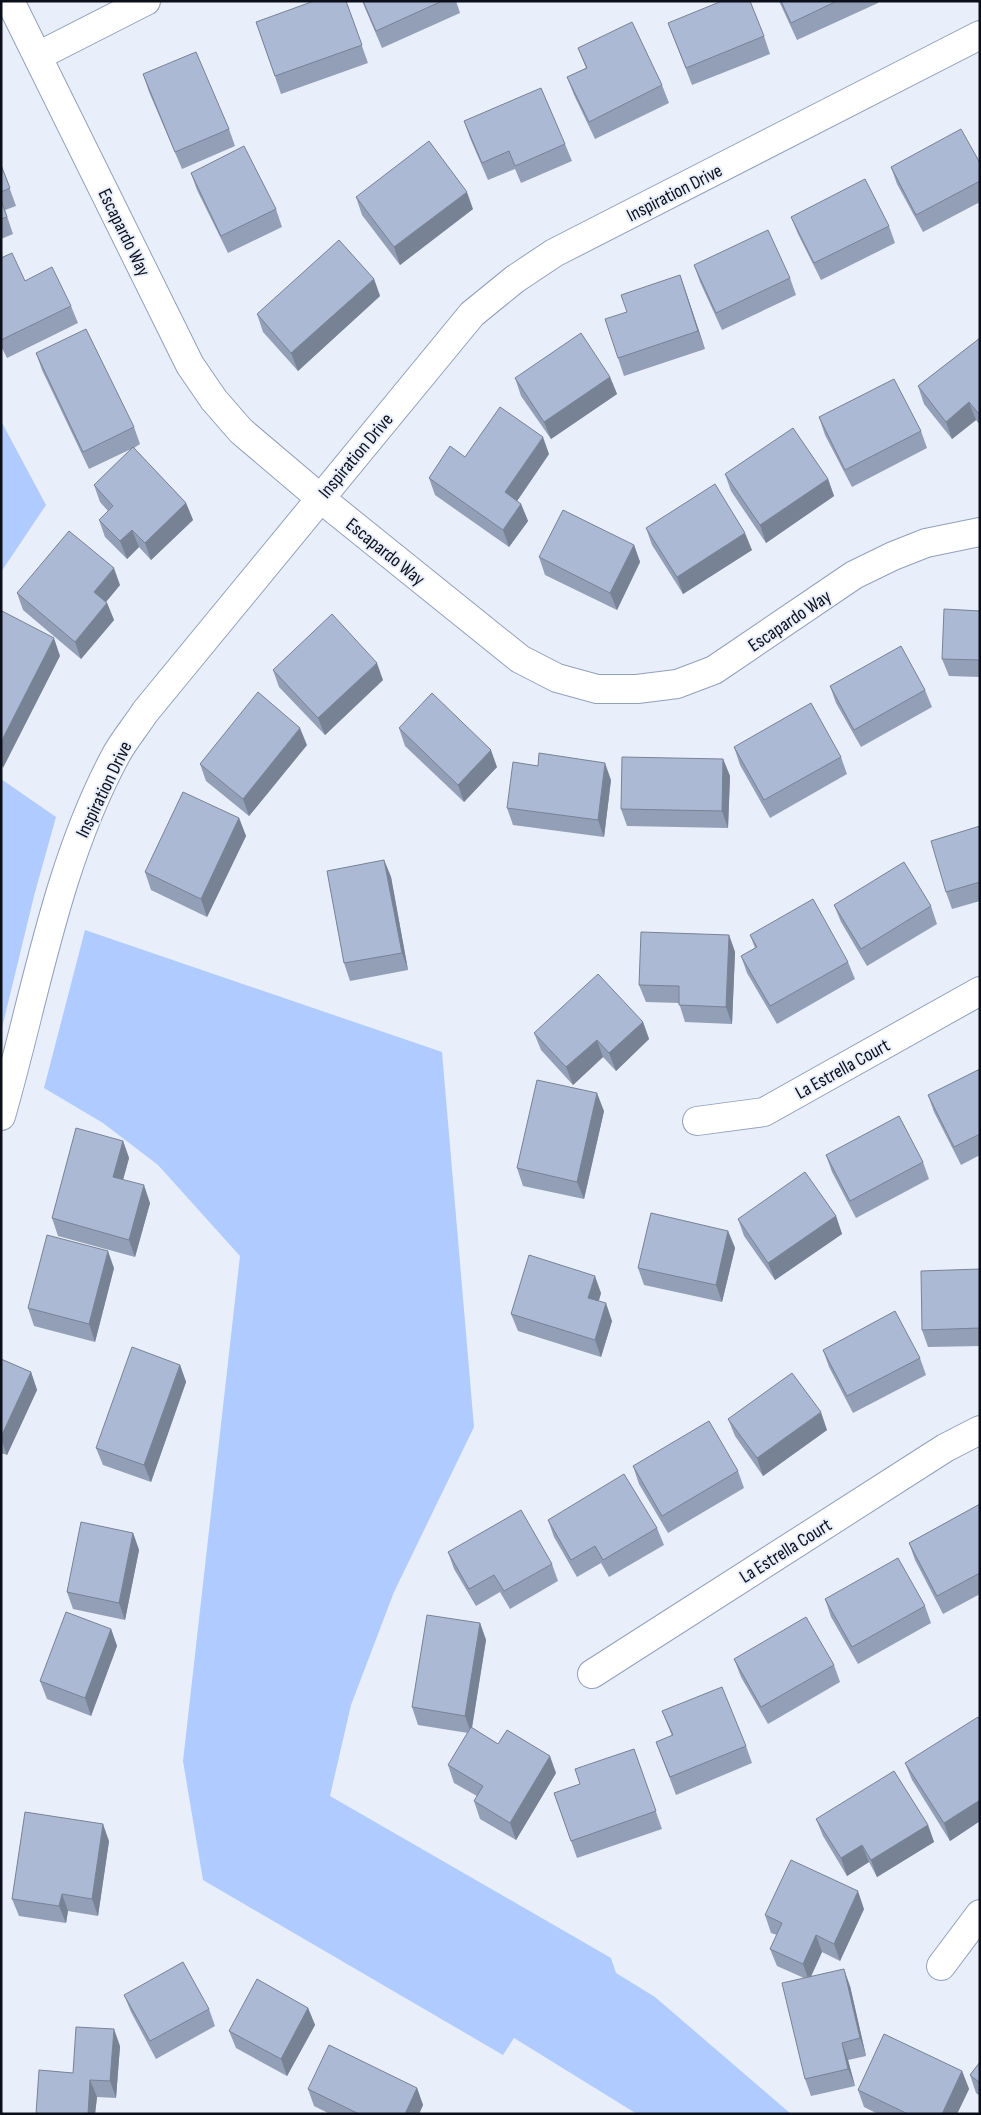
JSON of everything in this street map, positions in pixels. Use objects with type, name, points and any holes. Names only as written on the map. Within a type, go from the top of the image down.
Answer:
[{"type":"street","name":"Escapardo Way","points":[[10,1],[190,365],[214,400],[241,431],[320,498],[520,660],[557,678],[598,689],[637,689],[677,684],[714,670],[854,576],[926,543],[980,532]]},
{"type":"street","points":[[38,56],[146,1]]},
{"type":"street","name":"Inspiration Drive","points":[[1,1116],[70,860],[92,806],[118,752],[145,712],[472,314],[515,279],[554,253],[980,35]]},
{"type":"street","name":"La Estrella Court","points":[[696,1121],[764,1112],[980,991]]},
{"type":"street","name":"La Estrella Court","points":[[592,1674],[937,1453],[980,1430]]},
{"type":"street","points":[[940,1966],[980,1914]]},
{"type":"shaded area","points":[[1,421],[46,505],[1,572]]},
{"type":"shaded area","points":[[1,779],[56,817],[34,896],[1,1032]]},
{"type":"shaded area","points":[[85,930],[442,1052],[474,1427],[394,1592],[351,1705],[330,1796],[611,1958],[616,1973],[655,1997],[791,2114],[637,2114],[514,2038],[503,2055],[203,1880],[183,1761],[240,1256],[158,1165],[103,1123],[44,1088]]},
{"type":"building","points":[[314,1],[346,1],[362,45],[275,76],[256,22]]},
{"type":"building","points":[[363,1],[442,1],[376,31]]},
{"type":"building","points":[[722,1],[750,1],[764,36],[686,68],[668,23]]},
{"type":"building","points":[[781,1],[837,1],[791,23]]},
{"type":"building","points":[[632,22],[662,85],[589,122],[567,77],[587,68],[578,48]]},
{"type":"building","points":[[196,52],[229,129],[175,152],[143,74]]},
{"type":"building","points":[[541,88],[565,144],[515,166],[509,151],[482,163],[464,121]]},
{"type":"building","points":[[961,129],[980,163],[980,181],[916,215],[891,167]]},
{"type":"building","points":[[429,141],[467,192],[394,247],[356,197]]},
{"type":"building","points":[[244,146],[276,209],[221,236],[191,173]]},
{"type":"building","points":[[1,165],[10,188],[1,192]]},
{"type":"building","points":[[865,179],[889,226],[814,263],[791,217]]},
{"type":"building","points":[[1,200],[7,217],[1,219]]},
{"type":"building","points":[[768,230],[790,278],[716,313],[694,265]]},
{"type":"building","points":[[339,240],[374,279],[291,353],[257,314]]},
{"type":"building","points":[[12,253],[25,281],[52,267],[71,306],[1,340],[1,258]]},
{"type":"building","points":[[680,275],[698,331],[618,358],[605,319],[627,312],[621,295]]},
{"type":"building","points":[[86,329],[134,427],[83,452],[36,353]]},
{"type":"building","points":[[581,333],[610,377],[544,422],[515,378]]},
{"type":"building","points":[[980,338],[980,412],[978,413],[969,402],[946,422],[918,386]]},
{"type":"building","points":[[894,379],[921,431],[845,470],[819,417]]},
{"type":"building","points":[[500,407],[543,437],[505,492],[521,504],[503,530],[429,478],[450,446],[465,457]]},
{"type":"building","points":[[793,428],[828,479],[760,525],[725,474]]},
{"type":"building","points":[[133,447],[186,503],[145,543],[132,530],[120,541],[99,520],[113,506],[94,485]]},
{"type":"building","points":[[715,484],[745,533],[677,577],[646,528]]},
{"type":"building","points":[[563,510],[634,545],[610,593],[539,557]]},
{"type":"building","points":[[69,531],[114,568],[94,592],[107,603],[75,642],[17,593]]},
{"type":"building","points":[[944,609],[980,611],[980,660],[942,659]]},
{"type":"building","points":[[1,612],[54,638],[1,742]]},
{"type":"building","points":[[332,614],[377,663],[318,718],[273,670]]},
{"type":"building","points":[[901,646],[925,690],[854,730],[830,686]]},
{"type":"building","points":[[258,692],[300,728],[243,799],[200,764]]},
{"type":"building","points":[[432,693],[491,750],[458,785],[399,728]]},
{"type":"building","points":[[811,703],[841,757],[764,800],[734,747]]},
{"type":"building","points":[[539,753],[605,763],[598,820],[507,808],[513,762],[538,766]]},
{"type":"building","points":[[622,757],[723,759],[722,811],[621,809]]},
{"type":"building","points":[[183,792],[239,818],[201,899],[145,872]]},
{"type":"building","points":[[980,826],[980,882],[946,892],[931,841]]},
{"type":"building","points":[[384,860],[402,953],[344,963],[327,871]]},
{"type":"building","points":[[904,862],[931,906],[861,949],[834,905]]},
{"type":"building","points":[[813,899],[848,962],[770,1006],[741,956],[757,947],[750,935]]},
{"type":"building","points":[[641,932],[729,935],[726,1007],[679,1005],[679,986],[639,985]]},
{"type":"building","points":[[598,974],[643,1022],[609,1053],[597,1040],[566,1067],[534,1033]]},
{"type":"building","points":[[980,1069],[980,1134],[954,1147],[928,1095]]},
{"type":"building","points":[[537,1080],[597,1093],[577,1182],[517,1168]]},
{"type":"building","points":[[899,1116],[923,1162],[850,1201],[826,1155]]},
{"type":"building","points":[[76,1128],[123,1141],[113,1177],[144,1185],[129,1240],[52,1218]]},
{"type":"building","points":[[805,1172],[836,1216],[768,1263],[738,1219]]},
{"type":"building","points":[[651,1213],[728,1231],[716,1285],[638,1268]]},
{"type":"building","points":[[47,1235],[108,1251],[89,1324],[28,1308]]},
{"type":"building","points":[[529,1255],[595,1276],[588,1298],[606,1303],[595,1340],[511,1314]]},
{"type":"building","points":[[980,1269],[980,1328],[922,1330],[921,1271]]},
{"type":"building","points":[[895,1311],[920,1358],[847,1396],[823,1350]]},
{"type":"building","points":[[132,1347],[180,1365],[144,1465],[96,1448]]},
{"type":"building","points":[[1,1359],[31,1372],[1,1437]]},
{"type":"building","points":[[792,1373],[821,1412],[757,1458],[728,1419]]},
{"type":"building","points":[[709,1421],[738,1471],[662,1516],[633,1466]]},
{"type":"building","points":[[624,1474],[657,1528],[603,1560],[595,1546],[571,1560],[548,1520]]},
{"type":"building","points":[[980,1504],[980,1573],[937,1596],[909,1543]]},
{"type":"building","points":[[521,1510],[552,1564],[504,1591],[494,1575],[469,1589],[448,1552]]},
{"type":"building","points":[[81,1522],[133,1533],[119,1603],[67,1592]]},
{"type":"building","points":[[898,1558],[925,1606],[852,1647],[825,1599]]},
{"type":"building","points":[[66,1612],[111,1629],[85,1698],[40,1681]]},
{"type":"building","points":[[427,1615],[480,1623],[465,1716],[412,1707]]},
{"type":"building","points":[[806,1617],[834,1665],[761,1707],[734,1659]]},
{"type":"building","points":[[722,1687],[746,1746],[670,1777],[656,1742],[673,1735],[662,1711]]},
{"type":"building","points":[[978,1717],[980,1720],[980,1800],[944,1823],[905,1763]]},
{"type":"building","points":[[471,1727],[498,1744],[507,1730],[550,1756],[510,1823],[474,1801],[483,1786],[448,1765]]},
{"type":"building","points":[[634,1749],[656,1811],[571,1841],[554,1793],[580,1784],[575,1769]]},
{"type":"building","points":[[894,1771],[928,1825],[871,1860],[862,1845],[841,1858],[816,1819]]},
{"type":"building","points":[[25,1812],[103,1824],[92,1899],[62,1894],[59,1906],[12,1899]]},
{"type":"building","points":[[791,1860],[858,1891],[834,1944],[816,1935],[803,1964],[770,1949],[782,1923],[765,1915]]},
{"type":"building","points":[[183,1962],[209,2009],[150,2041],[124,1995]]},
{"type":"building","points":[[844,1969],[860,2038],[842,2043],[848,2069],[805,2079],[782,1983]]},
{"type":"building","points":[[257,1979],[308,2008],[281,2059],[229,2031]]},
{"type":"building","points":[[76,2027],[114,2029],[110,2081],[90,2080],[88,2114],[36,2114],[39,2070],[73,2073]]},
{"type":"building","points":[[884,2034],[962,2071],[942,2114],[908,2114],[858,2090]]},
{"type":"building","points":[[329,2045],[417,2088],[405,2114],[359,2114],[308,2089]]},
{"type":"building","points":[[980,2062],[980,2083],[970,2075]]}]
